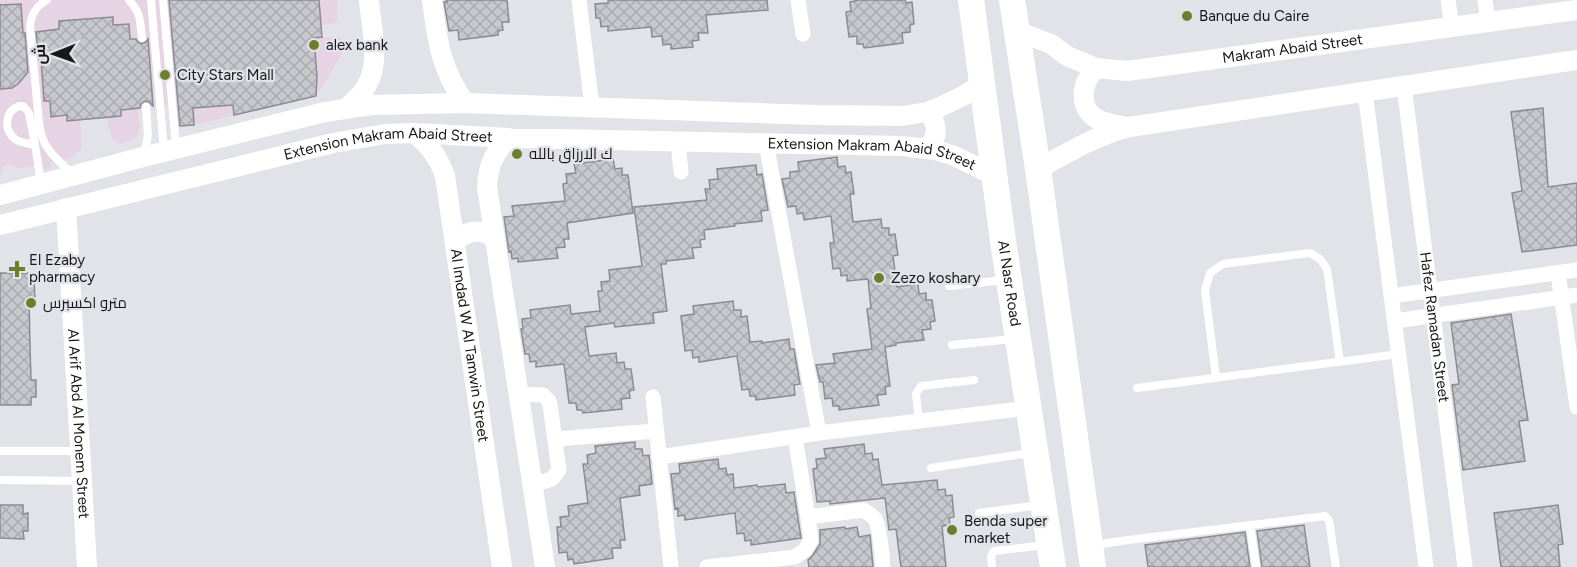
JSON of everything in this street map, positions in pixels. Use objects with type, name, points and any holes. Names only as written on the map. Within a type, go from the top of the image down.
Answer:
[{"type":"highway","name":"Al Nasr Road","points":[[971,0],[1008,279],[1051,556]]},
{"type":"highway","points":[[1012,0],[1092,556]]},
{"type":"street","points":[[347,108],[366,90],[375,66],[369,0]]},
{"type":"street","points":[[432,0],[437,41],[441,54],[450,80],[465,103]]},
{"type":"street","points":[[579,0],[592,107]]},
{"type":"street","points":[[798,0],[803,34]]},
{"type":"street","points":[[1448,0],[1452,27]]},
{"type":"street","points":[[1485,0],[1488,22]]},
{"type":"street","name":"Makram Abaid Street","points":[[1017,31],[1051,44],[1067,56],[1095,68],[1127,71],[1577,10]]},
{"type":"street","points":[[1038,169],[1089,140],[1129,127],[1577,60]]},
{"type":"street","points":[[1095,68],[1084,86],[1083,99],[1088,111],[1098,120],[1129,127]]},
{"type":"street","name":"Extension Makram Abaid Street","points":[[0,195],[170,150],[347,108],[371,105],[465,103],[902,116],[927,112],[952,102],[982,84]]},
{"type":"street","name":"Hafez Ramadan Street","points":[[1404,86],[1465,567]]},
{"type":"street","points":[[1365,92],[1426,567]]},
{"type":"street","points":[[925,149],[936,134],[935,122],[927,112]]},
{"type":"street","name":"Al Imdad W Al Tamwin Street","points":[[414,133],[430,147],[445,176],[502,567]]},
{"type":"street","name":"Extension Makram Abaid Street","points":[[0,225],[333,142],[384,134],[902,146],[952,155],[994,176]]},
{"type":"street","points":[[509,138],[499,147],[493,157],[487,177],[487,187],[545,567]]},
{"type":"street","points":[[678,142],[681,172]]},
{"type":"street","points":[[766,143],[819,433]]},
{"type":"street","name":"Al Arif Abd Al Monem Street","points":[[66,208],[87,567]]},
{"type":"street","points":[[454,242],[474,231],[481,231],[495,237]]},
{"type":"street","points":[[1391,296],[1577,270]]},
{"type":"street","points":[[1558,273],[1569,297],[1577,407]]},
{"type":"street","points":[[1395,321],[1569,297]]},
{"type":"street","points":[[519,394],[539,394],[546,397],[550,405],[560,466],[558,474],[552,479],[532,484]]},
{"type":"street","points":[[653,397],[671,567]]},
{"type":"street","points":[[659,457],[819,433],[1028,408]]},
{"type":"street","points":[[556,439],[656,431]]},
{"type":"street","points":[[707,567],[795,557],[809,545],[811,540],[795,437]]},
{"type":"street","points":[[808,517],[863,510],[870,513],[878,525],[883,567]]},
{"type":"lane","points":[[47,0],[34,12],[30,27],[39,123],[45,144],[75,176]]},
{"type":"lane","points":[[129,0],[140,17],[142,38]]},
{"type":"lane","points":[[151,0],[170,150]]},
{"type":"lane","points":[[163,0],[170,150]]},
{"type":"lane","points":[[34,145],[20,141],[11,135],[7,120],[11,110],[15,107],[23,106],[30,112],[41,184]]},
{"type":"lane","points":[[143,158],[148,135],[146,107]]},
{"type":"lane","points":[[1216,377],[1205,290],[1210,273],[1223,264],[1299,254],[1310,253],[1320,259],[1327,269],[1340,362]]},
{"type":"lane","points":[[949,286],[1008,279]]},
{"type":"lane","points":[[952,345],[1017,338]]},
{"type":"lane","points":[[1137,387],[1399,354]]},
{"type":"lane","points":[[919,421],[916,394],[921,386],[974,380]]},
{"type":"lane","points":[[0,451],[80,451]]},
{"type":"lane","points":[[931,468],[1035,453]]},
{"type":"lane","points":[[0,480],[82,481]]},
{"type":"lane","points":[[979,513],[1043,505]]},
{"type":"lane","points":[[1092,556],[1128,540],[1327,517],[1336,567]]},
{"type":"lane","points":[[1250,525],[1256,567]]},
{"type":"lane","points":[[992,567],[991,556],[994,551],[1051,556]]},
{"type":"shaded area","name":"City Stars Mall","points":[[0,0],[337,0],[338,19],[336,23],[321,26],[322,37],[341,37],[342,54],[316,96],[194,125],[178,126],[175,104],[137,108],[139,133],[133,140],[120,144],[112,139],[106,118],[80,120],[82,145],[72,158],[50,162],[50,168],[44,169],[43,164],[18,168],[8,164],[2,168],[2,175],[0,175]]},
{"type":"building","points":[[169,0],[319,0],[322,37],[314,38],[316,96],[234,115],[233,105],[193,108],[194,125],[180,126]]},
{"type":"building","points":[[446,0],[507,0],[509,22],[502,22],[503,30],[498,31],[498,35],[459,40],[458,30],[449,31],[444,2],[447,2]]},
{"type":"building","points":[[608,0],[767,0],[768,10],[706,15],[708,33],[698,33],[699,40],[692,41],[693,47],[671,49],[671,44],[663,45],[662,36],[652,37],[651,27],[608,31],[608,26],[601,27],[600,18],[596,18],[595,4],[608,3]]},
{"type":"building","points":[[859,0],[912,2],[914,24],[910,25],[910,32],[902,33],[903,43],[864,48],[863,44],[857,44],[857,36],[849,37],[846,12],[851,11],[850,2]]},
{"type":"building","points":[[21,4],[28,72],[12,88],[0,89],[0,5]]},
{"type":"building","points":[[113,17],[113,25],[129,24],[130,39],[136,39],[142,44],[148,39],[153,106],[145,101],[140,108],[121,110],[121,116],[67,121],[67,115],[51,117],[50,101],[44,101],[41,59],[39,60],[36,32],[59,29],[59,21]]},
{"type":"building","points":[[1543,108],[1548,187],[1577,183],[1577,245],[1522,252],[1512,193],[1522,191],[1511,112]]},
{"type":"building","points":[[837,157],[838,167],[845,166],[846,173],[851,172],[854,194],[850,194],[853,222],[881,219],[882,228],[889,228],[889,235],[895,234],[898,255],[893,256],[897,287],[918,284],[919,294],[926,293],[926,300],[932,300],[935,321],[930,322],[931,329],[922,330],[924,340],[896,343],[896,345],[885,347],[890,386],[885,387],[886,394],[877,395],[879,405],[839,410],[839,406],[833,406],[832,398],[825,399],[823,382],[820,382],[816,365],[835,363],[833,354],[872,349],[867,309],[871,308],[868,279],[847,281],[847,275],[841,276],[840,268],[833,269],[830,243],[834,243],[831,216],[804,220],[803,213],[797,214],[796,206],[788,207],[782,179],[790,178],[790,172],[799,171],[798,162]]},
{"type":"building","points":[[613,159],[615,169],[622,168],[622,175],[628,175],[633,213],[567,223],[569,239],[564,239],[565,247],[556,248],[558,258],[518,262],[518,258],[512,259],[504,217],[514,216],[512,206],[565,201],[563,184],[567,183],[566,174],[576,173],[574,164]]},
{"type":"building","points":[[756,165],[757,175],[762,174],[768,210],[761,211],[762,221],[704,230],[705,239],[700,240],[701,247],[692,248],[694,258],[666,261],[666,264],[661,264],[667,311],[653,313],[654,323],[615,327],[614,323],[585,327],[589,356],[616,353],[617,363],[624,362],[625,369],[631,369],[634,390],[629,391],[630,398],[621,399],[622,409],[583,413],[582,410],[577,410],[576,403],[569,403],[564,364],[536,367],[536,361],[530,362],[529,354],[525,354],[521,329],[523,329],[522,319],[531,318],[530,310],[570,305],[571,314],[600,311],[598,291],[602,291],[601,282],[610,281],[609,270],[642,266],[634,207],[707,200],[705,189],[710,189],[709,180],[718,179],[717,169]]},
{"type":"building","points":[[0,273],[29,273],[29,281],[34,281],[35,298],[29,298],[31,380],[36,380],[36,397],[31,397],[31,405],[0,405]]},
{"type":"building","points":[[733,301],[734,310],[741,310],[741,317],[747,316],[750,342],[762,341],[762,343],[789,339],[790,349],[794,349],[800,384],[794,385],[795,395],[756,400],[755,396],[750,396],[749,389],[742,390],[737,356],[699,362],[699,357],[693,358],[692,350],[685,351],[681,316],[694,314],[693,306]]},
{"type":"building","points":[[1511,314],[1528,420],[1519,421],[1525,461],[1463,470],[1452,385],[1459,384],[1451,323]]},
{"type":"building","points":[[635,442],[635,449],[642,449],[643,456],[649,455],[652,484],[639,486],[640,495],[620,498],[625,540],[620,540],[621,548],[612,548],[613,558],[574,564],[573,559],[568,560],[567,552],[559,553],[557,527],[561,527],[560,517],[569,516],[568,506],[588,503],[583,464],[588,464],[587,455],[596,453],[595,446]]},
{"type":"building","points":[[864,444],[865,454],[872,453],[873,460],[878,459],[882,485],[937,480],[938,490],[945,489],[946,496],[952,495],[954,517],[949,518],[950,525],[942,526],[946,567],[901,567],[896,529],[889,530],[885,498],[830,504],[830,501],[817,502],[813,469],[817,468],[816,459],[826,458],[824,449]]},
{"type":"building","points":[[718,459],[719,469],[726,468],[727,475],[733,474],[734,488],[785,484],[786,493],[794,492],[801,538],[751,545],[751,540],[745,541],[744,533],[737,534],[735,513],[685,520],[684,515],[678,516],[678,508],[675,509],[671,474],[680,473],[679,464]]},
{"type":"building","points":[[0,505],[23,505],[23,514],[28,513],[28,531],[23,531],[24,539],[0,538]]},
{"type":"building","points":[[1558,505],[1563,544],[1558,545],[1560,567],[1501,567],[1494,513]]},
{"type":"building","points":[[1304,525],[1310,567],[1262,567],[1257,531]]},
{"type":"building","points":[[845,527],[845,529],[857,527],[859,537],[870,535],[873,567],[809,567],[808,560],[820,544],[820,530]]},
{"type":"building","points":[[1245,532],[1250,567],[1148,567],[1145,545]]},
{"type":"place","name":"Banque du Caire","points":[[1187,16]]},
{"type":"place","name":"alex bank","points":[[314,45]]},
{"type":"place","name":"City Stars Mall","points":[[165,75]]},
{"type":"place","name":"ك الارزاق بالله","points":[[517,154]]},
{"type":"place","name":"El Ezaby pharmacy","points":[[17,269]]},
{"type":"place","name":"Zezo koshary","points":[[879,278]]},
{"type":"place","name":"مترو اكسبرس","points":[[31,303]]},
{"type":"place","name":"Benda super market","points":[[952,530]]}]
